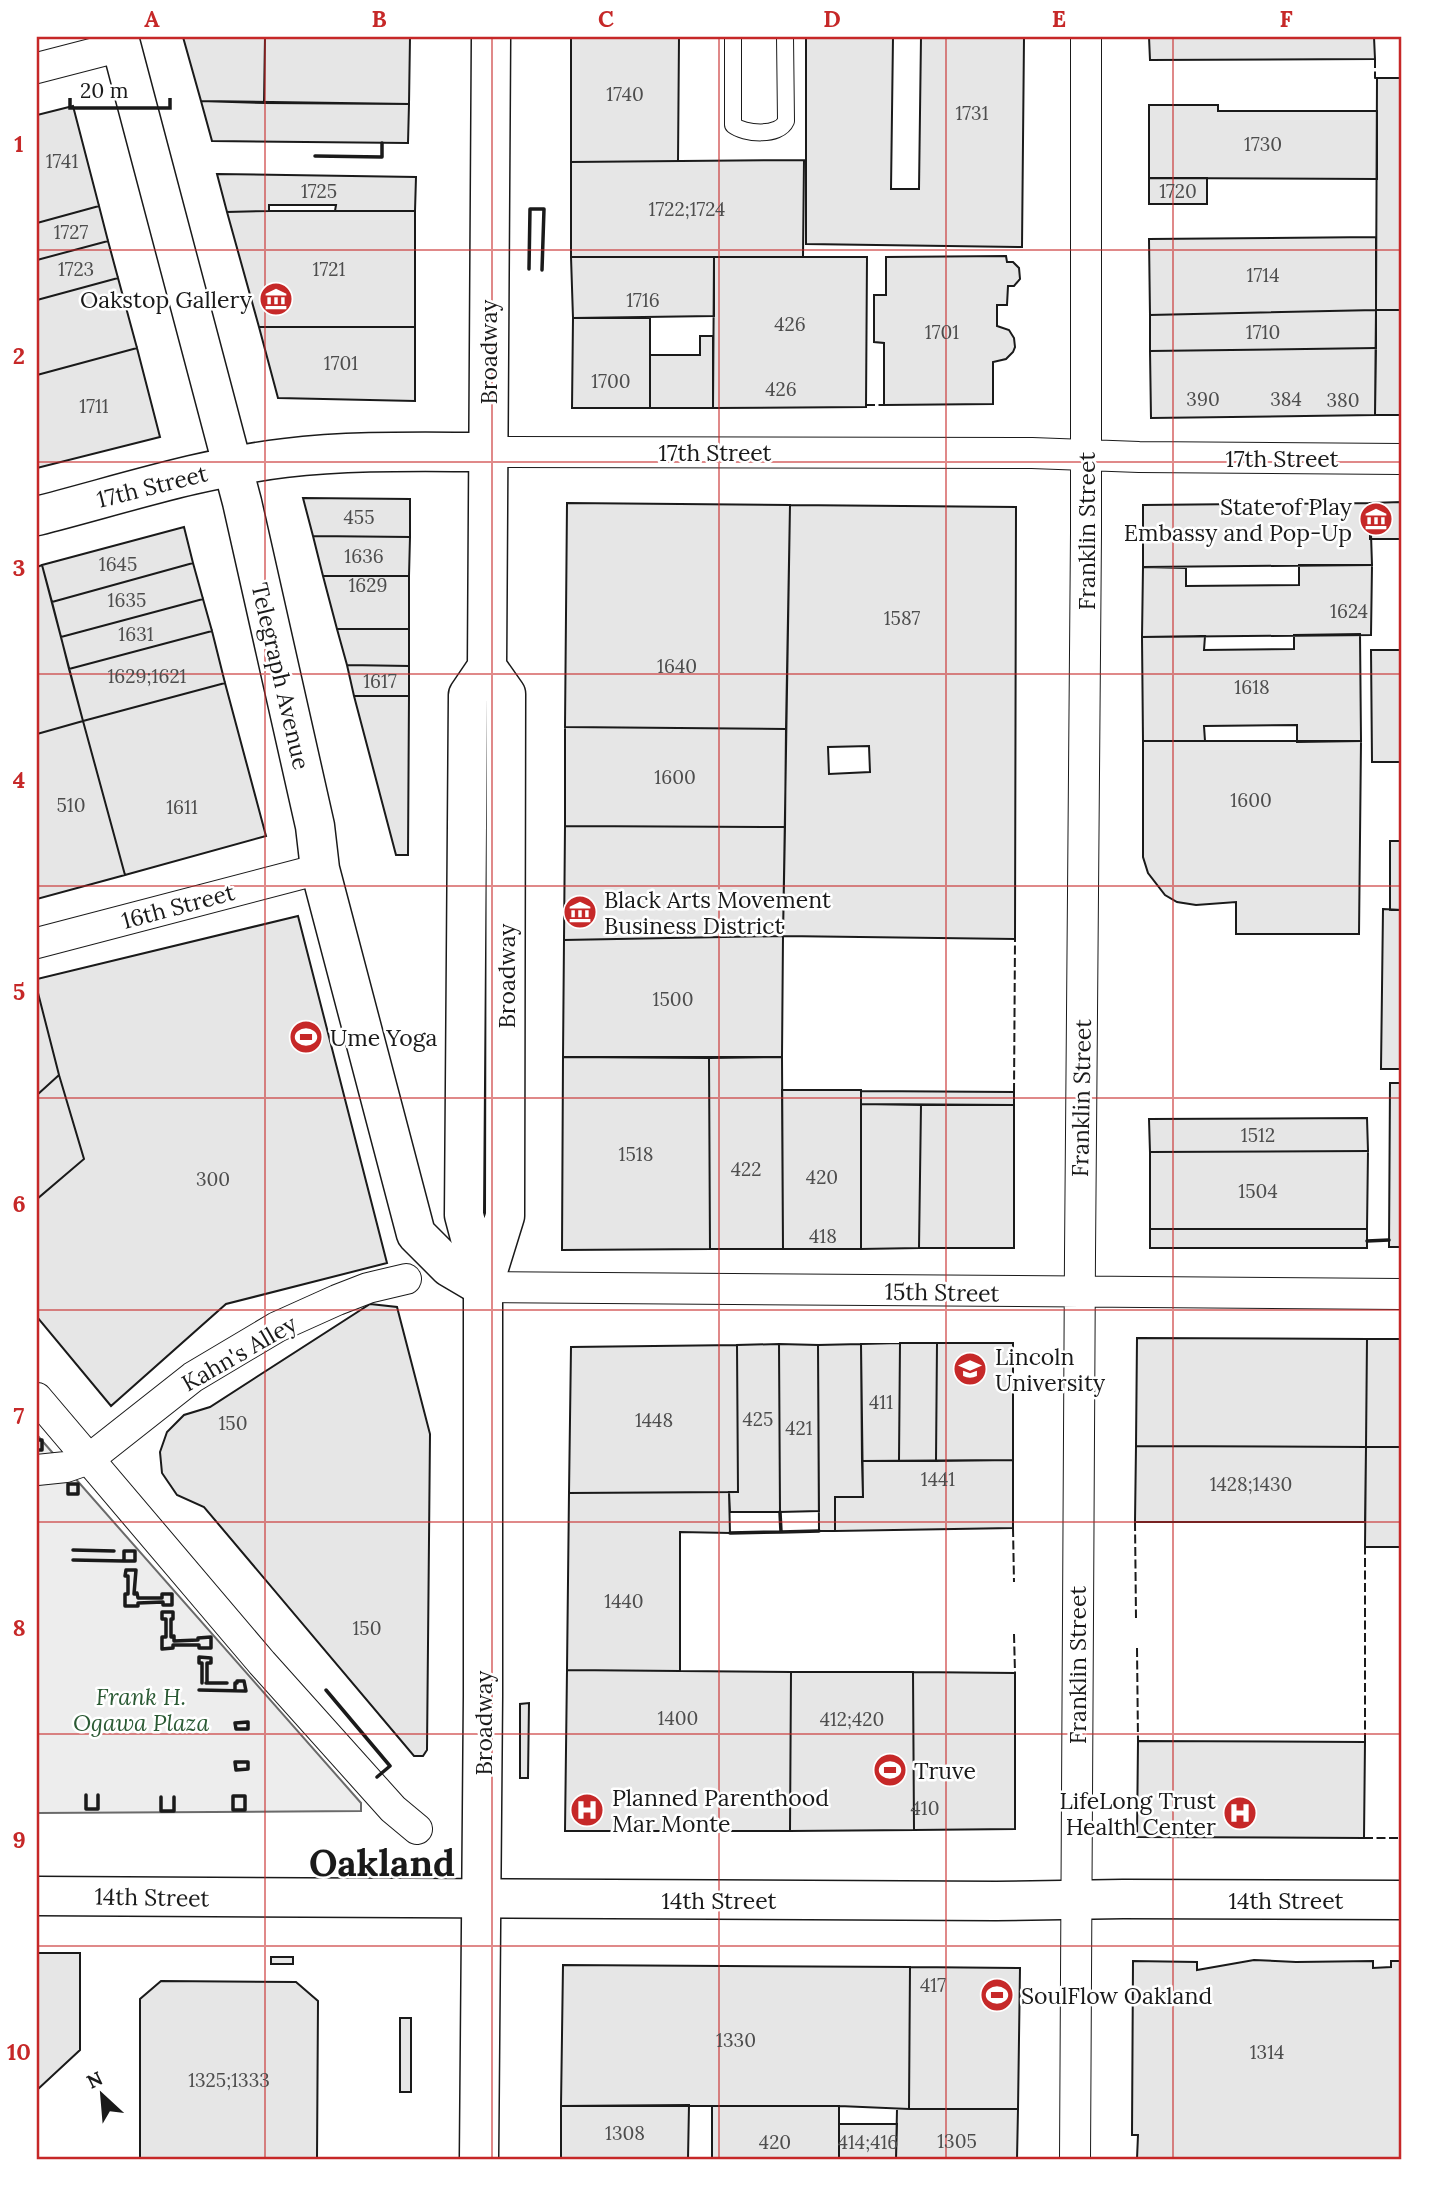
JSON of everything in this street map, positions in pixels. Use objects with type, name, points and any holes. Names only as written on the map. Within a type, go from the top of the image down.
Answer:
[{"type":"main road","name":"Broadway","points":[[479,2159],[483,1696],[482,1287],[464,1215],[468,695],[487,667],[491,37]]},
{"type":"main road","name":"Telegraph Avenue","points":[[120,41],[242,502],[315,827],[320,869],[416,1234],[449,1267],[482,1287]]},
{"type":"main road","name":"17th Street","points":[[37,516],[232,467],[284,458],[340,453],[488,452]]},
{"type":"main road","name":"14th Street","points":[[37,1896],[1401,1900]]},
{"type":"street","name":"Franklin Street","points":[[1075,2159],[1086,455],[1086,37]]},
{"type":"street","points":[[37,68],[120,41]]},
{"type":"street","name":"17th Street","points":[[488,452],[1032,453],[1401,458]]},
{"type":"street","name":"16th Street","points":[[37,943],[320,869]]},
{"type":"street","name":"Kahn's Alley","points":[[89,1459],[166,1396],[277,1326],[368,1288],[406,1279]]},
{"type":"street","name":"15th Street","points":[[482,1287],[1401,1294]]},
{"type":"street","points":[[37,1398],[386,1809],[417,1829]]},
{"type":"street","points":[[37,1470],[66,1467],[89,1459]]},
{"type":"lane","points":[[733,37],[733,125],[740,131],[775,131],[783,127],[786,121],[785,37]]},
{"type":"green space","name":"Frank H. Ogawa Plaza","points":[[37,1435],[361,1803],[361,1811],[37,1813]]},
{"type":"building","points":[[183,37],[265,37],[264,103],[201,101]]},
{"type":"building","points":[[265,37],[410,37],[409,104],[264,103]]},
{"type":"building","points":[[571,37],[679,37],[678,162],[571,162]]},
{"type":"building","points":[[806,37],[893,37],[891,189],[919,189],[921,37],[1024,37],[1022,247],[806,244]]},
{"type":"building","points":[[1149,37],[1374,37],[1375,59],[1150,60]]},
{"type":"building","points":[[1377,78],[1401,78],[1401,310],[1376,310]]},
{"type":"building","points":[[201,101],[409,104],[408,143],[212,141]]},
{"type":"building","points":[[1149,105],[1218,105],[1218,111],[1377,111],[1377,179],[1149,178]]},
{"type":"building","points":[[73,106],[99,206],[37,223],[37,115]]},
{"type":"building","points":[[804,160],[803,257],[571,257],[571,162]]},
{"type":"building","points":[[217,174],[416,177],[415,211],[335,211],[336,205],[269,205],[269,211],[227,212]]},
{"type":"building","points":[[1149,178],[1207,178],[1207,204],[1149,204]]},
{"type":"building","points":[[99,206],[108,241],[37,260],[37,223]]},
{"type":"building","points":[[415,211],[415,327],[259,327],[227,212]]},
{"type":"building","points":[[1376,237],[1376,310],[1150,315],[1149,239]]},
{"type":"building","points":[[108,241],[118,278],[37,300],[37,260]]},
{"type":"building","points":[[1006,256],[1007,262],[1013,262],[1019,268],[1020,279],[1014,286],[1008,286],[1007,305],[997,305],[997,326],[1009,330],[1015,347],[1006,359],[993,362],[993,404],[884,405],[884,343],[874,342],[874,295],[886,295],[886,257]]},
{"type":"building","points":[[571,257],[714,257],[714,316],[573,318]]},
{"type":"building","points":[[714,257],[867,257],[866,407],[713,408]]},
{"type":"building","points":[[118,278],[137,348],[37,375],[37,300]]},
{"type":"building","points":[[1376,310],[1401,310],[1401,415],[1375,415]]},
{"type":"building","points":[[1376,310],[1376,348],[1150,351],[1150,315]]},
{"type":"building","points":[[573,318],[650,318],[650,408],[572,408]]},
{"type":"building","points":[[259,327],[415,327],[415,401],[278,398]]},
{"type":"building","points":[[700,336],[713,336],[713,408],[650,408],[650,355],[700,355]]},
{"type":"building","points":[[137,348],[160,437],[37,468],[37,375]]},
{"type":"building","points":[[1376,348],[1375,415],[1151,418],[1150,351]]},
{"type":"building","points":[[303,498],[410,499],[410,537],[313,536]]},
{"type":"building","points":[[1401,502],[1401,539],[1370,539],[1370,503]]},
{"type":"building","points":[[567,503],[790,505],[786,729],[565,727]]},
{"type":"building","points":[[1370,503],[1372,565],[1143,567],[1143,505]]},
{"type":"building","points":[[790,505],[1016,507],[1015,939],[783,936]],"holes":[[[869,746],[870,772],[829,774],[828,747]]]},
{"type":"building","points":[[184,527],[193,563],[52,602],[42,565]]},
{"type":"building","points":[[313,536],[410,537],[409,576],[323,576]]},
{"type":"building","points":[[193,563],[203,599],[61,637],[52,602]]},
{"type":"building","points":[[42,565],[83,721],[37,734],[37,567]]},
{"type":"building","points":[[1299,565],[1372,565],[1371,635],[1142,637],[1143,567],[1186,568],[1186,586],[1299,585]]},
{"type":"building","points":[[323,576],[409,576],[409,629],[337,629]]},
{"type":"building","points":[[203,599],[212,631],[69,669],[61,637]]},
{"type":"building","points":[[337,629],[409,629],[409,666],[347,665]]},
{"type":"building","points":[[212,631],[225,683],[83,721],[69,669]]},
{"type":"building","points":[[1360,634],[1361,741],[1297,742],[1297,725],[1204,726],[1205,741],[1143,741],[1142,637],[1205,636],[1204,650],[1294,649],[1294,635]]},
{"type":"building","points":[[1371,650],[1401,650],[1401,762],[1372,762]]},
{"type":"building","points":[[347,665],[409,666],[409,696],[354,696]]},
{"type":"building","points":[[225,683],[266,836],[125,875],[83,721]]},
{"type":"building","points":[[354,696],[409,696],[408,855],[396,855]]},
{"type":"building","points":[[83,721],[125,875],[37,899],[37,734]]},
{"type":"building","points":[[565,727],[786,729],[785,827],[565,826]]},
{"type":"building","points":[[1143,741],[1361,741],[1359,934],[1236,934],[1236,902],[1196,905],[1177,902],[1165,895],[1148,873],[1143,857]]},
{"type":"building","points":[[565,826],[785,827],[783,936],[564,940]]},
{"type":"building","points":[[1390,841],[1401,841],[1401,910],[1390,910]]},
{"type":"building","points":[[1383,909],[1401,910],[1401,1069],[1381,1069]]},
{"type":"building","points":[[298,916],[387,1263],[226,1304],[111,1406],[37,1317],[37,1199],[84,1159],[59,1075],[37,989],[37,979]]},
{"type":"building","points":[[783,936],[782,1057],[563,1057],[564,940]]},
{"type":"building","points":[[37,989],[59,1075],[37,1095]]},
{"type":"building","points":[[563,1057],[709,1058],[710,1249],[562,1250]]},
{"type":"building","points":[[782,1057],[783,1249],[710,1249],[709,1058]]},
{"type":"building","points":[[59,1075],[84,1159],[37,1199],[37,1095]]},
{"type":"building","points":[[1390,1083],[1401,1083],[1401,1247],[1389,1247]]},
{"type":"building","points":[[782,1090],[861,1090],[861,1249],[783,1249]]},
{"type":"building","points":[[861,1091],[1014,1092],[1014,1105],[861,1104]]},
{"type":"building","points":[[861,1104],[921,1105],[919,1248],[861,1249]]},
{"type":"building","points":[[921,1105],[1014,1105],[1014,1248],[919,1248]]},
{"type":"building","points":[[1367,1118],[1368,1151],[1150,1152],[1149,1119]]},
{"type":"building","points":[[1368,1151],[1367,1229],[1150,1229],[1150,1152]]},
{"type":"building","points":[[1150,1229],[1367,1229],[1367,1248],[1150,1248]]},
{"type":"building","points":[[370,1304],[397,1307],[430,1434],[427,1750],[423,1756],[414,1756],[204,1507],[177,1495],[162,1473],[160,1452],[167,1432],[184,1415],[210,1407]]},
{"type":"building","points":[[1137,1338],[1367,1339],[1366,1447],[1136,1446]]},
{"type":"building","points":[[1367,1339],[1401,1339],[1401,1447],[1366,1447]]},
{"type":"building","points":[[900,1343],[899,1461],[862,1461],[861,1344]]},
{"type":"building","points":[[900,1343],[937,1343],[936,1461],[899,1461]]},
{"type":"building","name":"Lincoln University","points":[[937,1343],[1013,1343],[1013,1460],[936,1461]]},
{"type":"building","points":[[779,1344],[818,1345],[819,1511],[780,1512]]},
{"type":"building","points":[[779,1344],[780,1512],[730,1512],[729,1492],[738,1492],[737,1345]]},
{"type":"building","points":[[861,1344],[863,1497],[835,1497],[835,1531],[819,1531],[818,1345]]},
{"type":"building","points":[[737,1345],[738,1492],[569,1493],[571,1347]]},
{"type":"building","points":[[1136,1446],[1366,1447],[1365,1522],[1135,1522]]},
{"type":"building","points":[[1366,1447],[1401,1447],[1401,1547],[1365,1547]]},
{"type":"building","points":[[1013,1460],[1013,1528],[835,1531],[835,1497],[863,1497],[862,1461]]},
{"type":"building","points":[[729,1492],[730,1533],[680,1532],[680,1671],[567,1670],[569,1493]]},
{"type":"building","points":[[567,1670],[791,1672],[790,1831],[565,1831]]},
{"type":"building","points":[[791,1672],[913,1672],[914,1830],[790,1831]]},
{"type":"building","points":[[913,1672],[1015,1673],[1015,1829],[914,1830]]},
{"type":"building","points":[[529,1703],[528,1778],[520,1778],[520,1704]]},
{"type":"building","points":[[1138,1741],[1365,1742],[1364,1838],[1137,1837]]},
{"type":"building","points":[[37,1953],[80,1953],[80,2050],[37,2090]]},
{"type":"building","points":[[271,1957],[293,1957],[293,1964],[271,1964]]},
{"type":"building","points":[[1254,1960],[1373,1961],[1373,1968],[1391,1967],[1391,1961],[1401,1961],[1401,2159],[1137,2159],[1138,2135],[1132,2135],[1133,1961],[1197,1962],[1197,1970]]},
{"type":"building","points":[[563,1965],[910,1967],[909,2109],[839,2106],[561,2106]]},
{"type":"building","points":[[910,1967],[1020,1968],[1018,2109],[909,2109]]},
{"type":"building","points":[[161,1981],[296,1982],[318,2001],[317,2159],[140,2159],[140,1999]]},
{"type":"building","points":[[400,2018],[411,2018],[411,2092],[400,2092]]},
{"type":"building","points":[[689,2105],[688,2159],[561,2159],[561,2106]]},
{"type":"building","points":[[712,2106],[839,2106],[839,2159],[712,2159]]},
{"type":"building","points":[[897,2109],[1018,2109],[1017,2159],[896,2159]]},
{"type":"building","points":[[839,2124],[897,2124],[896,2159],[839,2159]]},
{"type":"fence","points":[[1375,59],[1377,78]]},
{"type":"fence","points":[[866,405],[884,405]]},
{"type":"fence","points":[[1014,1092],[1015,939]]},
{"type":"fence","points":[[1135,1522],[1136,1618]]},
{"type":"fence","points":[[1013,1528],[1014,1582]]},
{"type":"fence","points":[[1365,1547],[1365,1742]]},
{"type":"fence","points":[[1014,1634],[1015,1673]]},
{"type":"fence","points":[[1137,1648],[1138,1741]]},
{"type":"fence","points":[[1364,1838],[1401,1838]]},
{"type":"wall","points":[[315,156],[382,157],[382,143]]},
{"type":"wall","points":[[529,269],[530,209],[544,209],[542,270]]},
{"type":"wall","points":[[1367,1241],[1389,1240]]},
{"type":"wall","points":[[37,1440],[42,1440],[42,1450],[37,1450]]},
{"type":"wall","points":[[68,1484],[78,1484],[78,1494],[68,1494],[68,1484]]},
{"type":"wall","points":[[730,1533],[781,1532],[780,1512]]},
{"type":"wall","points":[[781,1532],[819,1531]]},
{"type":"wall","points":[[73,1550],[114,1551]]},
{"type":"wall","points":[[73,1560],[124,1561],[124,1551],[135,1551],[135,1561],[124,1561]]},
{"type":"wall","points":[[126,1570],[136,1570],[134,1594],[137,1593],[138,1598],[162,1598],[162,1594],[172,1594],[172,1605],[163,1605],[163,1602],[125,1606],[125,1594],[128,1594],[126,1570]]},
{"type":"wall","points":[[162,1612],[173,1612],[171,1637],[174,1636],[174,1641],[211,1637],[211,1648],[173,1645],[173,1648],[162,1649],[162,1637],[166,1637],[166,1619],[162,1619],[162,1612]]},
{"type":"wall","points":[[202,1683],[202,1663],[199,1663],[199,1657],[211,1658],[211,1663],[207,1663],[207,1683]]},
{"type":"wall","points":[[199,1690],[246,1691],[244,1681],[235,1683],[235,1691]]},
{"type":"wall","points":[[206,1683],[227,1683]]},
{"type":"wall","points":[[326,1690],[390,1766],[377,1777]]},
{"type":"wall","points":[[248,1722],[248,1729],[236,1729],[235,1723],[248,1722]]},
{"type":"wall","points":[[235,1762],[248,1762],[248,1769],[236,1770],[235,1762]]},
{"type":"wall","points":[[86,1795],[86,1809],[98,1809],[98,1795]]},
{"type":"wall","points":[[233,1796],[245,1796],[245,1810],[233,1810],[233,1796]]},
{"type":"wall","points":[[161,1797],[161,1811],[174,1811],[174,1797]]},
{"type":"place","name":"Oakstop Gallery","points":[[276,299]]},
{"type":"place","name":"State of Play Embassy and Pop-Up","points":[[1376,519]]},
{"type":"place","name":"Black Arts Movement Business District","points":[[580,912]]},
{"type":"place","name":"Ume Yoga","points":[[306,1037]]},
{"type":"place","name":"Lincoln University","points":[[970,1369]]},
{"type":"place","name":"Truve","points":[[890,1770]]},
{"type":"place","name":"Planned Parenthood Mar Monte","points":[[587,1810]]},
{"type":"place","name":"LifeLong Trust Health Center","points":[[1240,1813]]},
{"type":"place","name":"SoulFlow Oakland","points":[[997,1995]]},
{"type":"district","name":"Oakland","points":[[382,1862]]}]
